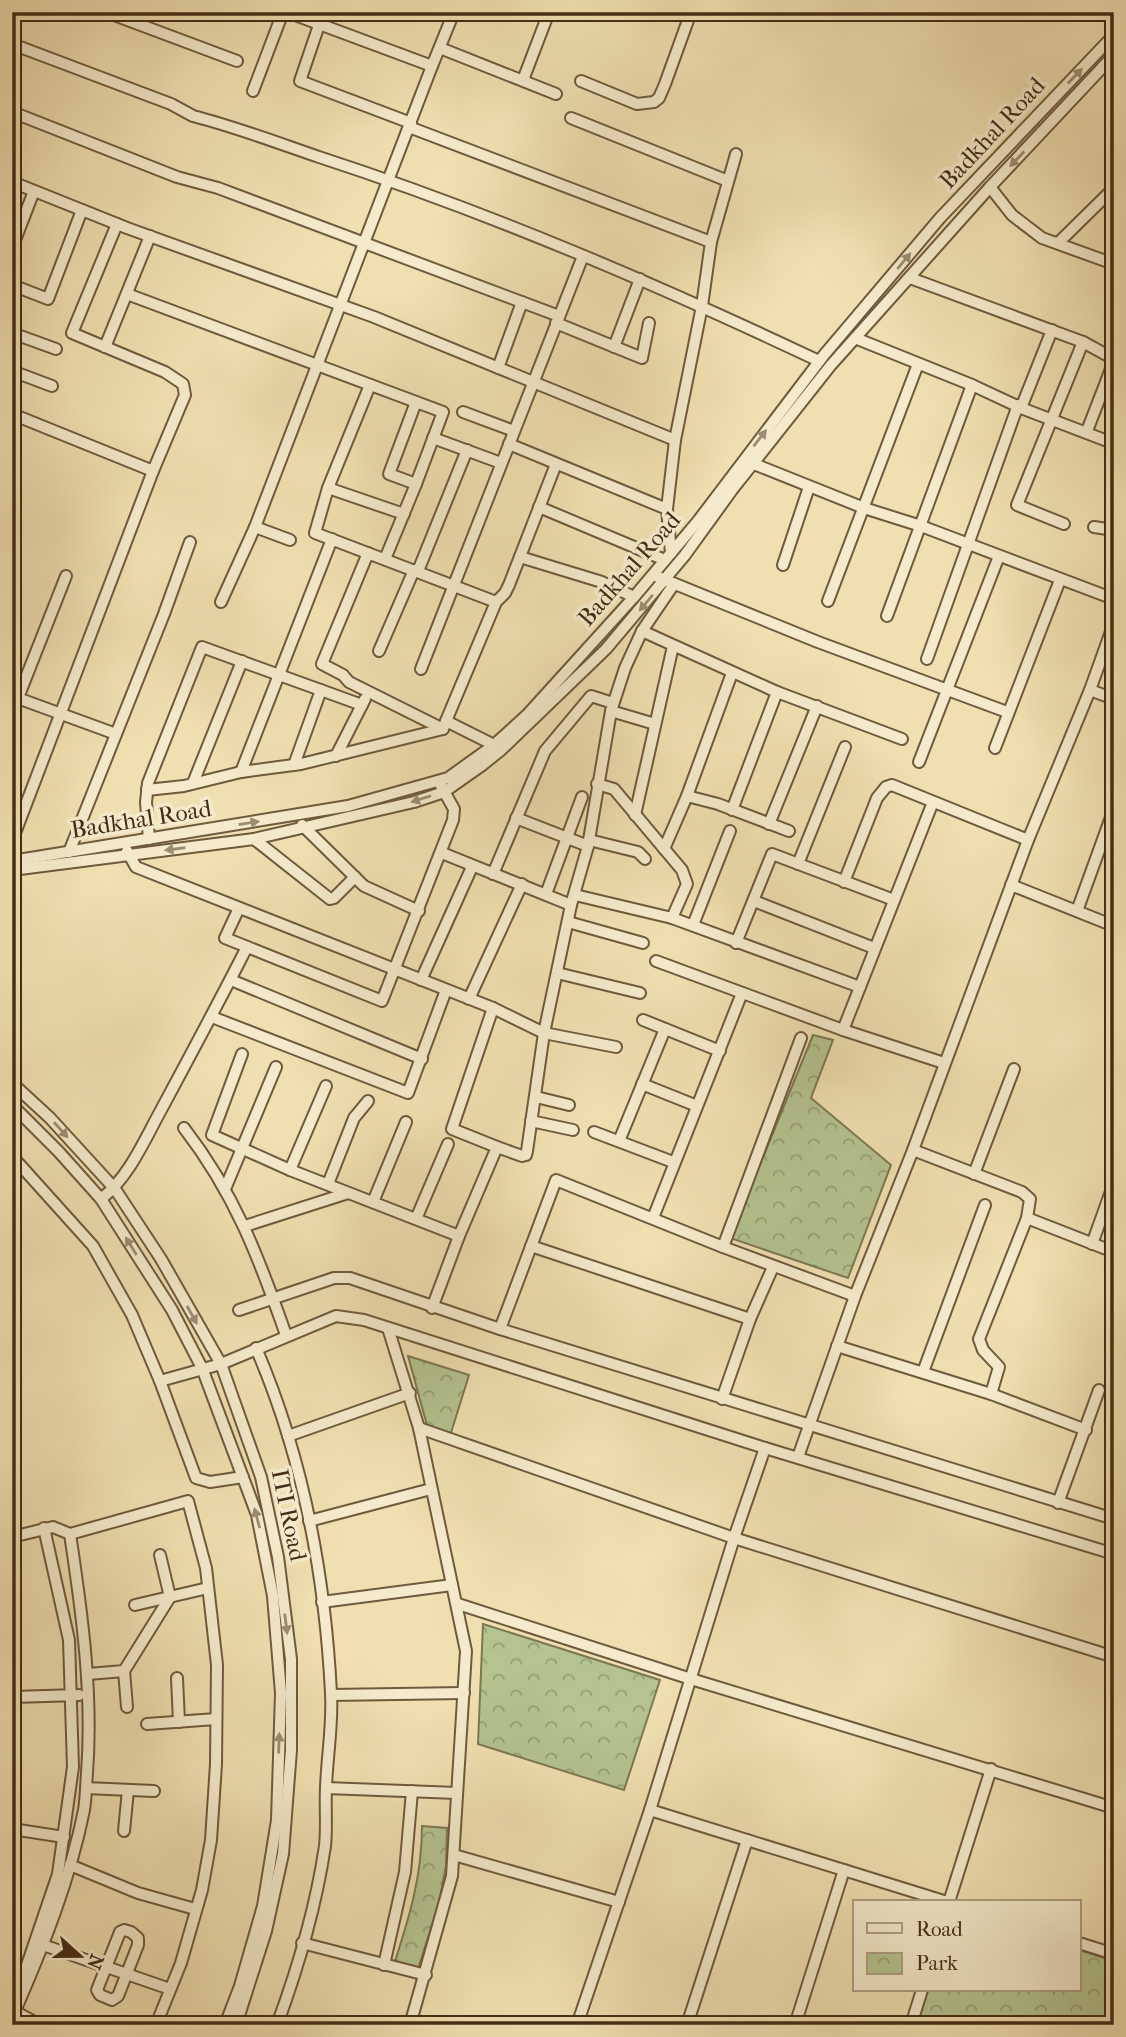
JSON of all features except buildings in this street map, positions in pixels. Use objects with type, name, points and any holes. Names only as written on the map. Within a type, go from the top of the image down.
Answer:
[{"type":"street","points":[[106,12],[237,61]]},
{"type":"street","points":[[253,91],[285,12],[432,66]]},
{"type":"street","points":[[221,602],[256,527],[454,12]]},
{"type":"street","points":[[523,80],[550,12]]},
{"type":"street","points":[[581,81],[637,104],[654,102],[659,98],[665,84],[691,12]]},
{"type":"street","points":[[319,25],[300,81],[711,242]]},
{"type":"street","name":"Badkhal Road","points":[[12,870],[254,839],[414,802],[500,750],[606,649],[670,582],[819,361],[940,218],[1114,35]]},
{"type":"street","points":[[12,44],[171,104],[193,116],[388,180],[583,256],[702,306],[819,361]]},
{"type":"street","points":[[440,48],[556,94]]},
{"type":"street","name":"Badkhal Road","points":[[12,861],[348,806],[441,787],[448,778],[494,745],[527,715],[634,597],[855,338],[990,187],[1114,55]]},
{"type":"street","points":[[12,113],[177,177],[218,188],[522,302],[642,358],[649,323]]},
{"type":"street","points":[[571,118],[728,181]]},
{"type":"street","points":[[539,508],[668,556],[667,509],[675,440],[702,306],[711,242],[736,154]]},
{"type":"street","points":[[12,182],[117,224],[341,305],[675,440]]},
{"type":"street","points":[[990,187],[1012,215],[1042,238],[1114,264]]},
{"type":"street","points":[[12,248],[34,191]]},
{"type":"street","points":[[1058,243],[1111,194]]},
{"type":"street","points":[[12,285],[48,299],[82,210]]},
{"type":"street","points":[[12,841],[186,389],[165,372],[72,333],[117,224]]},
{"type":"street","points":[[105,347],[150,236]]},
{"type":"street","points":[[421,669],[583,256]]},
{"type":"street","points":[[910,278],[1083,342],[1114,360],[1087,431]]},
{"type":"street","points":[[614,346],[640,279]]},
{"type":"street","points":[[127,294],[443,412],[385,559]]},
{"type":"street","points":[[498,368],[522,302]]},
{"type":"street","points":[[927,659],[1020,406],[1052,330]]},
{"type":"street","points":[[12,333],[56,348]]},
{"type":"street","points":[[855,338],[1052,419],[1110,442],[1114,441]]},
{"type":"street","points":[[1064,524],[1017,505],[1083,342]]},
{"type":"street","points":[[828,601],[918,364]]},
{"type":"street","points":[[12,371],[52,386]]},
{"type":"street","points":[[370,385],[328,488],[315,533],[495,602]]},
{"type":"street","points":[[887,616],[972,385]]},
{"type":"street","points":[[416,402],[389,474],[416,484]]},
{"type":"street","points":[[463,411],[514,431]]},
{"type":"street","points":[[12,414],[153,471]]},
{"type":"street","points":[[433,438],[501,463]]},
{"type":"street","points":[[509,444],[667,509]]},
{"type":"street","points":[[379,651],[467,450]]},
{"type":"street","points":[[749,462],[863,508],[921,526],[1114,598]]},
{"type":"street","points":[[445,725],[495,602],[505,593],[556,464]]},
{"type":"street","points":[[783,565],[809,487]]},
{"type":"street","points":[[328,488],[404,514]]},
{"type":"street","points":[[256,527],[290,540]]},
{"type":"street","points":[[1094,527],[1114,530]]},
{"type":"street","points":[[241,772],[332,540]]},
{"type":"street","points":[[69,852],[190,542]]},
{"type":"street","points":[[368,553],[322,664],[343,675],[349,682],[494,745]]},
{"type":"street","points":[[919,762],[999,556]]},
{"type":"street","points":[[520,557],[602,582],[634,597]]},
{"type":"street","points":[[653,575],[818,642],[1007,712]]},
{"type":"street","points":[[12,713],[15,697],[66,576]]},
{"type":"street","points":[[995,748],[1060,580]]},
{"type":"street","points":[[493,1008],[452,1129],[522,1156],[526,1155],[544,1033],[588,843],[612,707],[625,668],[642,631],[670,582]]},
{"type":"street","points":[[798,1457],[855,1296],[913,1150],[1028,840],[1090,690],[1114,624]]},
{"type":"street","points":[[642,631],[777,692],[902,739]]},
{"type":"street","points":[[635,815],[673,646]]},
{"type":"street","points":[[149,839],[145,802],[147,790],[202,647],[362,705]]},
{"type":"street","points":[[192,783],[242,661]]},
{"type":"street","points":[[664,849],[687,796],[732,673]]},
{"type":"street","points":[[294,765],[321,690]]},
{"type":"street","points":[[336,756],[369,690]]},
{"type":"street","points":[[1090,690],[1114,699]]},
{"type":"street","points":[[733,810],[777,692]]},
{"type":"street","points":[[493,874],[545,751],[591,696],[655,724]]},
{"type":"street","points":[[15,697],[116,734]]},
{"type":"street","points":[[769,824],[817,706]]},
{"type":"street","points":[[147,790],[336,756],[445,725]]},
{"type":"street","points":[[799,864],[845,747]]},
{"type":"street","points":[[597,784],[614,789],[682,870],[687,880],[672,918]]},
{"type":"street","points":[[844,882],[877,798],[886,787],[892,785],[1028,840]]},
{"type":"street","points":[[239,908],[225,938],[382,1001],[453,820],[454,810],[441,787]]},
{"type":"street","points":[[687,796],[789,831]]},
{"type":"street","points":[[546,894],[582,797]]},
{"type":"street","points":[[843,1030],[933,802]]},
{"type":"street","points":[[1077,911],[1108,839],[1114,808]]},
{"type":"street","points":[[293,815],[364,886],[419,911]]},
{"type":"street","points":[[516,818],[566,838],[638,852],[645,859]]},
{"type":"street","points":[[692,925],[730,831]]},
{"type":"street","points":[[254,839],[330,899],[355,877]]},
{"type":"street","points":[[124,844],[136,867],[493,1008],[544,1033],[616,1047]]},
{"type":"street","points":[[442,853],[546,894],[672,918],[860,987]]},
{"type":"street","points":[[736,943],[772,854],[894,900]]},
{"type":"street","points":[[421,980],[472,867]]},
{"type":"street","points":[[469,999],[522,884]]},
{"type":"street","points":[[1011,885],[1114,926]]},
{"type":"street","points":[[754,901],[874,948]]},
{"type":"street","points":[[568,922],[643,943]]},
{"type":"street","points":[[102,1199],[115,1189],[132,1163],[247,947]]},
{"type":"street","points":[[656,961],[843,1030],[944,1063]]},
{"type":"street","points":[[557,973],[640,993]]},
{"type":"street","points":[[230,980],[422,1059]]},
{"type":"street","points":[[404,1107],[446,990]]},
{"type":"street","points":[[653,1218],[742,993]]},
{"type":"street","points":[[212,1017],[408,1093]]},
{"type":"street","points":[[643,1020],[720,1051]]},
{"type":"street","points":[[619,1142],[665,1029]]},
{"type":"street","points":[[723,1247],[801,1038]]},
{"type":"street","points":[[204,1153],[242,1054]]},
{"type":"street","points":[[225,1189],[244,1149],[276,1067]]},
{"type":"street","points":[[974,1174],[1014,1069]]},
{"type":"street","name":"ITI Road","points":[[12,1083],[50,1118],[115,1189],[161,1259],[221,1364],[261,1477],[278,1557],[291,1659],[290,1750],[283,1854],[266,1931],[236,2025]]},
{"type":"street","points":[[642,1084],[697,1106]]},
{"type":"street","points":[[290,1170],[326,1086]]},
{"type":"street","points":[[536,1097],[569,1105]]},
{"type":"street","points":[[328,1185],[355,1118],[368,1101]]},
{"type":"street","name":"ITI Road","points":[[12,1105],[60,1152],[102,1199],[172,1310],[202,1368],[257,1515],[273,1596],[281,1693],[277,1820],[263,1906],[240,1986],[225,2025]]},
{"type":"street","points":[[531,1121],[573,1130]]},
{"type":"street","points":[[373,1202],[406,1122]]},
{"type":"street","points":[[184,1128],[204,1153],[245,1226],[286,1335]]},
{"type":"street","points":[[594,1132],[673,1163]]},
{"type":"street","points":[[212,1135],[290,1170],[458,1236]]},
{"type":"street","points":[[416,1219],[449,1144]]},
{"type":"street","points":[[432,1308],[458,1236],[497,1147]]},
{"type":"street","points":[[913,1150],[1026,1195],[1031,1204],[979,1339],[983,1350],[999,1367],[991,1394]]},
{"type":"street","points":[[12,1156],[93,1246],[132,1315],[196,1478],[210,1482],[243,1477]]},
{"type":"street","points":[[500,1329],[556,1180],[773,1267],[855,1296]]},
{"type":"street","points":[[1092,1244],[1114,1183]]},
{"type":"street","points":[[245,1226],[348,1193]]},
{"type":"street","points":[[922,1372],[985,1205]]},
{"type":"street","points":[[1027,1219],[1114,1252]]},
{"type":"street","points":[[531,1246],[750,1319]]},
{"type":"street","points":[[722,1398],[750,1319],[773,1267]]},
{"type":"street","points":[[239,1310],[334,1278],[349,1278],[432,1308],[1114,1519]]},
{"type":"street","points":[[160,1381],[221,1364],[336,1316],[364,1320],[765,1448],[1114,1554]]},
{"type":"street","points":[[387,1328],[419,1428],[466,1651],[452,1876],[410,2025]]},
{"type":"street","points":[[837,1346],[991,1394],[1086,1430]]},
{"type":"street","points":[[256,1348],[270,1381],[300,1472],[322,1602],[331,1695],[325,1843],[314,1903],[279,2024]]},
{"type":"street","points":[[1058,1503],[1099,1390]]},
{"type":"street","points":[[288,1436],[410,1393]]},
{"type":"street","points":[[419,1428],[734,1538],[1114,1657]]},
{"type":"street","points":[[577,2025],[650,1810],[734,1538],[765,1448]]},
{"type":"street","points":[[309,1521],[431,1489]]},
{"type":"street","points":[[12,1537],[53,1527],[70,1534],[188,1501],[206,1568],[217,1665],[211,1839],[202,1890],[180,1963],[156,2025]]},
{"type":"street","points":[[12,1997],[26,1968],[54,1885],[64,1837],[73,1767],[69,1640],[44,1528]]},
{"type":"street","points":[[40,2025],[14,2011],[43,1945],[70,1865],[84,1809],[89,1741],[88,1674],[70,1534]]},
{"type":"street","points":[[127,1707],[124,1671],[170,1597],[160,1555]]},
{"type":"street","points":[[322,1602],[452,1585]]},
{"type":"street","points":[[135,1605],[208,1588]]},
{"type":"street","points":[[458,1604],[691,1679],[1114,1808]]},
{"type":"street","points":[[88,1674],[124,1671]]},
{"type":"street","points":[[177,1678],[179,1722]]},
{"type":"street","points":[[331,1695],[464,1693]]},
{"type":"street","points":[[12,1697],[88,1695]]},
{"type":"street","points":[[147,1724],[216,1719]]},
{"type":"street","points":[[949,1900],[990,1769]]},
{"type":"street","points":[[86,1787],[154,1791]]},
{"type":"street","points":[[326,1788],[457,1793]]},
{"type":"street","points":[[124,1831],[128,1790]]},
{"type":"street","points":[[384,1965],[405,1872],[412,1791]]},
{"type":"street","points":[[650,1810],[942,1900]]},
{"type":"street","points":[[12,1829],[64,1837]]},
{"type":"street","points":[[687,2025],[747,1840]]},
{"type":"street","points":[[453,1855],[619,1902]]},
{"type":"street","points":[[70,1865],[138,1893],[195,1909]]},
{"type":"street","points":[[795,2025],[844,1870]]},
{"type":"street","points":[[120,1932],[131,1932],[138,1938],[127,1974],[118,1996],[112,2000],[100,1995],[97,1990],[120,1932]]},
{"type":"street","points":[[302,1943],[426,1975]]},
{"type":"street","points":[[1080,1943],[1114,1954]]},
{"type":"street","points":[[43,1945],[170,1989]]},
{"type":"street","points":[[911,2025],[921,1992]]},
{"type":"green space","points":[[813,1035],[833,1040],[811,1098],[891,1165],[848,1278],[730,1238]]},
{"type":"green space","points":[[408,1356],[469,1375],[450,1436],[428,1429]]},
{"type":"green space","points":[[483,1624],[660,1680],[624,1790],[478,1744]]},
{"type":"green space","points":[[422,1826],[447,1828],[446,1866],[439,1903],[418,1969],[395,1961],[414,1895]]},
{"type":"green space","points":[[1080,1950],[1114,1961],[1114,2011],[1109,2025],[916,2025],[926,1992],[1080,1992]]}]
